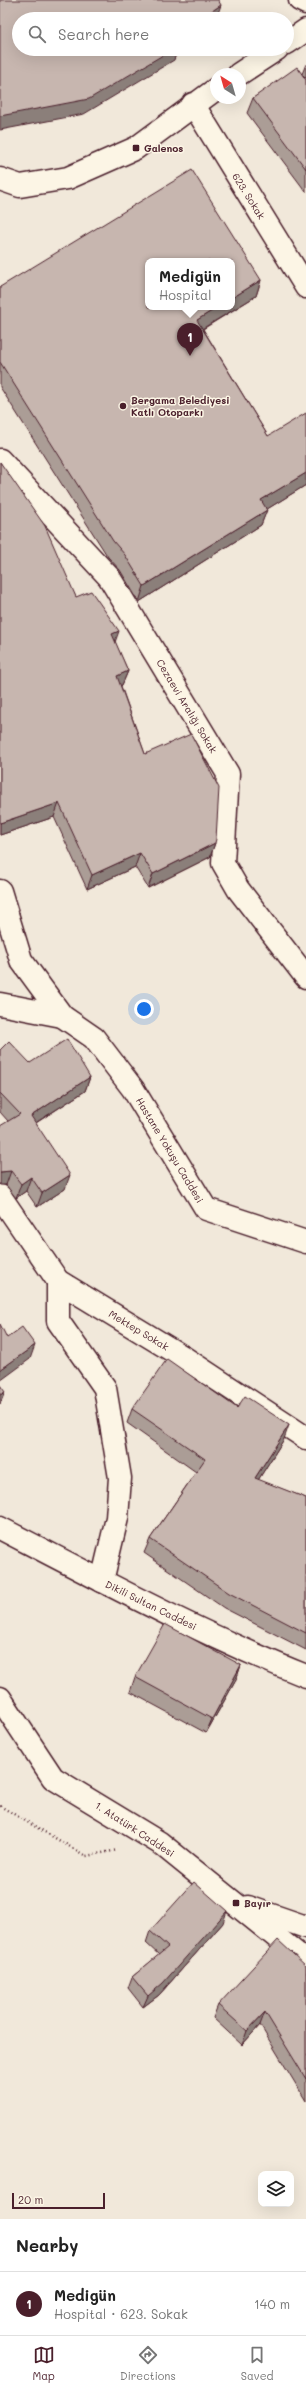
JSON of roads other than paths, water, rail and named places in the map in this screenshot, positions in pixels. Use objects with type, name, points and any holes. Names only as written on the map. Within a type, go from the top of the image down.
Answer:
[{"type":"street","points":[[300,0],[306,3]]},
{"type":"street","points":[[294,38],[306,30]]},
{"type":"street","points":[[246,69],[266,56]]},
{"type":"street","points":[[0,179],[20,186],[68,178],[136,148],[193,104],[210,93]]},
{"type":"street","name":"623. Sokak","points":[[193,104],[306,287]]},
{"type":"street","name":"Cezaevi Aralığı Sokak","points":[[0,460],[109,577],[228,774],[223,863],[238,889],[306,977]]},
{"type":"street","points":[[0,891],[21,960],[62,1016]]},
{"type":"street","points":[[0,1004],[62,1016]]},
{"type":"street","name":"Hastane Yokuşu Caddesi","points":[[62,1016],[94,1038],[133,1089],[206,1209],[306,1242]]},
{"type":"street","name":"Mektep Sokak","points":[[0,1196],[58,1281],[183,1357],[306,1438]]},
{"type":"street","points":[[58,1281],[58,1321],[105,1388],[120,1478],[117,1518],[102,1581]]},
{"type":"street","name":"Dikili Sultan Caddesi","points":[[0,1528],[102,1581],[250,1653],[306,1676]]},
{"type":"street","name":"1. Atatürk Caddesi","points":[[0,1698],[53,1778],[160,1843],[306,1961]]},
{"type":"street","points":[[236,1903],[306,1927]]},
{"type":"place","name":"Galenos","points":[[136,148]]},
{"type":"place","name":"Medigün","points":[[190,356]]},
{"type":"place","name":"Bergama Belediyesi Katlı Otoparkı","points":[[123,406]]},
{"type":"place","name":"Bayır","points":[[236,1903]]}]
